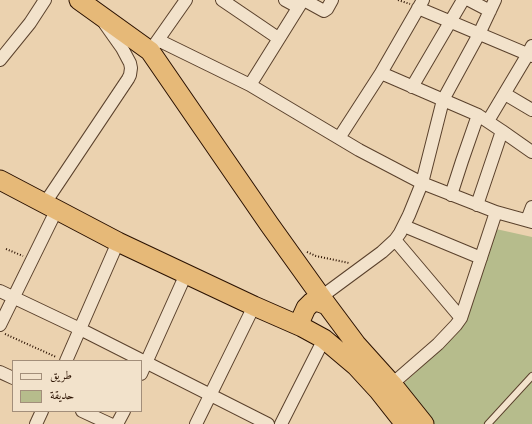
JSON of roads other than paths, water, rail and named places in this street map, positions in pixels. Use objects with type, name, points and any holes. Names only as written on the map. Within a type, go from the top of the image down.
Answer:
[{"type":"highway","points":[[79,0],[98,14],[154,46],[268,224],[356,344],[392,384],[424,424]]},
{"type":"highway","points":[[0,180],[118,242],[302,327],[324,339],[356,366],[379,391],[405,424]]},
{"type":"highway","points":[[302,327],[302,319],[306,308],[312,302],[324,301]]},
{"type":"street","points":[[0,60],[45,0]]},
{"type":"street","points":[[186,0],[154,46],[250,85],[359,150],[422,183],[496,212],[530,221],[532,207]]},
{"type":"street","points":[[222,0],[278,38]]},
{"type":"street","points":[[285,0],[302,2],[324,11],[327,9],[332,0]]},
{"type":"street","points":[[412,87],[463,0]]},
{"type":"street","points":[[324,301],[395,240],[404,226],[422,183],[443,100],[479,34],[492,5],[470,0]]},
{"type":"street","points":[[250,85],[278,38],[302,2]]},
{"type":"street","points":[[339,138],[381,73],[421,4],[450,22],[531,52],[505,94],[483,118],[462,161],[451,195]]},
{"type":"street","points":[[0,325],[32,259],[51,206],[128,79],[131,71],[130,63],[122,48],[98,14]]},
{"type":"street","points":[[381,73],[483,118],[532,152]]},
{"type":"street","points":[[505,94],[532,110]]},
{"type":"street","points":[[477,205],[502,131]]},
{"type":"street","points":[[392,384],[438,344],[461,318],[496,212]]},
{"type":"street","points":[[404,226],[481,258]]},
{"type":"street","points":[[395,240],[461,318]]},
{"type":"street","points":[[63,360],[80,329],[118,242]]},
{"type":"street","points":[[142,372],[186,274]]},
{"type":"street","points":[[0,291],[147,362],[268,424]]},
{"type":"street","points":[[196,424],[254,306]]},
{"type":"street","points":[[282,424],[324,339]]},
{"type":"street","points":[[0,372],[12,378]]},
{"type":"street","points":[[36,424],[42,412]]},
{"type":"street","points":[[84,412],[110,424]]},
{"type":"street","points":[[117,424],[123,412]]},
{"type":"lane","points":[[488,424],[532,376]]}]
